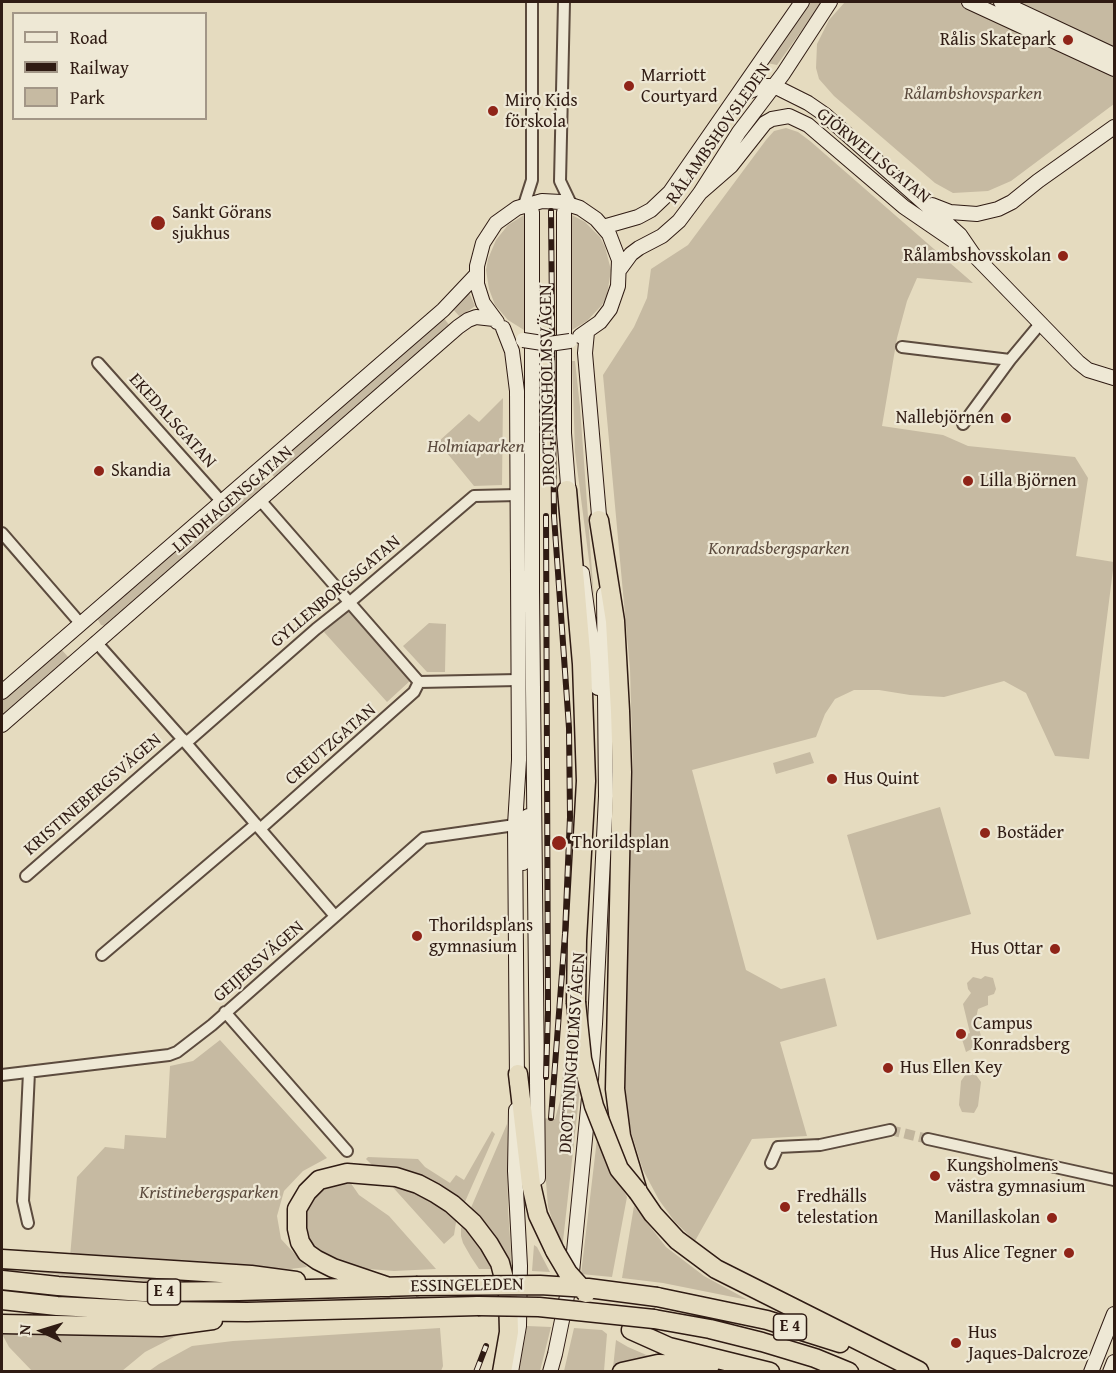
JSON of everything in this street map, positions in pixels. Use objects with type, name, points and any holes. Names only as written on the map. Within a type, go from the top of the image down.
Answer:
[{"type":"highway","points":[[567,490],[582,664],[586,769],[576,1002],[582,1059],[594,1106],[619,1169],[653,1214],[677,1240],[716,1269],[920,1371]]},
{"type":"highway","points":[[599,520],[615,621],[621,721],[621,843],[615,1041],[617,1112],[629,1166],[638,1192]]},
{"type":"highway","points":[[518,1074],[531,1184],[538,1215],[568,1273],[608,1314],[631,1330],[669,1347],[770,1371]]},
{"type":"highway","points":[[389,1287],[333,1268],[307,1253],[300,1242],[297,1229],[297,1209],[307,1192],[319,1180],[347,1173],[396,1177],[418,1184],[452,1204],[473,1223],[500,1263],[508,1294],[508,1332],[502,1371]]},
{"type":"highway","points":[[2,1259],[251,1275],[296,1281],[327,1289]]},
{"type":"highway","name":"ESSINGELEDEN","points":[[2,1280],[143,1292],[416,1286],[540,1285],[588,1288],[657,1297],[767,1320],[822,1336],[920,1371]]},
{"type":"highway","name":"ESSINGELEDEN","points":[[2,1300],[122,1310],[247,1312],[416,1306],[539,1307],[654,1319],[710,1329],[815,1358],[849,1371]]},
{"type":"highway","points":[[2,1324],[161,1327],[200,1323],[247,1312]]},
{"type":"highway","points":[[622,1371],[670,1363],[718,1365],[764,1371]]},
{"type":"main road","name":"RÅLAMBSHOVSLEDEN","points":[[603,227],[638,217],[661,201],[802,2]]},
{"type":"main road","name":"RÅLAMBSHOVSLEDEN","points":[[620,269],[631,254],[639,248],[672,230],[700,193],[739,132],[774,86],[830,2]]},
{"type":"main road","points":[[969,2],[1114,69]]},
{"type":"main road","points":[[1001,2],[1114,55]]},
{"type":"main road","points":[[736,97],[762,86],[774,86]]},
{"type":"main road","name":"GJÖRWELLSGATAN","points":[[774,86],[808,103],[862,146],[960,235],[973,254],[1088,370],[1114,378]]},
{"type":"main road","points":[[736,97],[756,110]]},
{"type":"main road","name":"GJÖRWELLSGATAN","points":[[700,193],[731,166],[765,123],[789,116],[799,119],[904,207],[973,254]]},
{"type":"main road","points":[[915,194],[932,205],[950,212],[977,214],[998,209],[1012,202],[1114,127]]},
{"type":"main road","points":[[477,274],[480,250],[491,229],[502,217],[552,201],[567,208],[588,213],[603,227],[616,251],[620,269],[617,294],[610,309],[600,322],[587,332],[570,340],[549,344],[523,340],[498,323]]},
{"type":"main road","name":"DROTTNINGHOLMSVÄGEN","points":[[528,208],[536,847],[537,1148],[539,1196],[551,1243]]},
{"type":"main road","name":"DROTTNINGHOLMSVÄGEN","points":[[567,208],[564,422],[567,490],[578,546],[604,735]]},
{"type":"main road","name":"DROTTNINGHOLMSVÄGEN","points":[[477,274],[480,293],[510,344],[515,366],[519,760],[515,825],[518,1074],[514,1171],[520,1266],[519,1326],[511,1371]]},
{"type":"main road","name":"LINDHAGENSGATAN","points":[[2,693],[452,302],[477,274]]},
{"type":"main road","name":"LINDHAGENSGATAN","points":[[2,726],[468,320],[476,317],[498,323]]},
{"type":"main road","name":"DROTTNINGHOLMSVÄGEN","points":[[550,1371],[572,1272],[589,1104],[606,796],[604,735],[606,664],[599,520],[585,353],[587,332]]},
{"type":"main road","points":[[80,623],[96,642]]},
{"type":"main road","name":"DROTTNINGHOLMSVÄGEN","points":[[517,912],[528,826],[534,735]]},
{"type":"main road","points":[[1091,1371],[1114,1314]]},
{"type":"main road","points":[[1110,1371],[1114,1362]]},
{"type":"street","name":"DROTTNINGHOLMSVÄGEN","points":[[528,208],[532,180],[532,2]]},
{"type":"street","name":"DROTTNINGHOLMSVÄGEN","points":[[564,2],[561,180],[567,208]]},
{"type":"street","points":[[963,424],[1010,360],[1040,324]]},
{"type":"street","points":[[902,347],[1010,360]]},
{"type":"street","name":"EKEDALSGATAN","points":[[98,363],[221,501]]},
{"type":"street","name":"GYLLENBORGSGATAN","points":[[184,741],[474,496],[518,495]]},
{"type":"street","points":[[261,500],[419,682],[518,680]]},
{"type":"street","points":[[2,533],[80,623]]},
{"type":"street","name":"KRISTINEBERGSVÄGEN","points":[[96,642],[335,916]]},
{"type":"street","name":"CREUTZGATAN","points":[[258,826],[414,692],[419,682]]},
{"type":"street","name":"KRISTINEBERGSVÄGEN","points":[[26,876],[184,741]]},
{"type":"street","name":"GEIJERSVÄGEN","points":[[2,1075],[169,1055],[192,1042],[424,838],[515,825]]},
{"type":"street","points":[[102,955],[258,826]]},
{"type":"street","points":[[225,1012],[347,1151]]},
{"type":"street","points":[[28,1222],[23,1201],[29,1072]]},
{"type":"street","points":[[771,1163],[778,1147],[820,1145],[890,1130]]},
{"type":"street","points":[[928,1139],[1114,1180]]},
{"type":"green space","points":[[811,2],[822,2],[777,65],[767,63]]},
{"type":"green space","name":"Rålambshovsparken","points":[[845,2],[1114,2],[1114,104],[1011,181],[988,191],[953,193],[935,183],[834,96],[819,79],[816,68],[817,44],[829,20]]},
{"type":"green space","name":"Konradsbergsparken","points":[[786,128],[798,132],[810,141],[973,283],[917,278],[907,301],[897,338],[882,426],[943,435],[968,446],[1075,457],[1088,478],[1076,556],[1114,562],[1089,759],[1055,756],[1026,693],[1004,681],[944,697],[879,690],[854,690],[835,699],[825,714],[816,737],[692,770],[746,970],[781,989],[825,978],[837,1026],[780,1042],[807,1136],[752,1139],[695,1241],[675,1222],[659,1200],[643,1170],[631,1132],[623,1081],[633,772],[630,669],[603,375],[634,327],[647,298],[651,269],[688,245],[766,140],[774,131]]},
{"type":"green space","points":[[524,215],[524,330],[508,320],[495,305],[489,289],[486,270],[496,240],[508,225]]},
{"type":"green space","points":[[572,215],[585,222],[600,237],[611,270],[607,295],[602,305],[587,321],[572,330]]},
{"type":"green space","points":[[469,292],[475,306],[460,317],[452,308]]},
{"type":"green space","points":[[443,317],[450,326],[275,478],[268,469]]},
{"type":"green space","points":[[572,361],[575,361],[580,407],[594,599],[575,452]]},
{"type":"green space","name":"Holmiaparken","points":[[503,398],[502,485],[474,486],[438,442],[469,414],[479,422]]},
{"type":"green space","points":[[260,476],[267,485],[106,626],[101,625],[97,618]]},
{"type":"green space","points":[[349,610],[411,680],[387,702],[324,632]]},
{"type":"green space","points":[[429,623],[446,624],[445,672],[427,672],[403,646]]},
{"type":"green space","points":[[61,649],[69,658],[2,717],[2,701]]},
{"type":"green space","points":[[810,752],[814,763],[776,774],[773,763]]},
{"type":"green space","points":[[940,807],[971,914],[877,940],[847,835]]},
{"type":"green space","points":[[985,976],[993,978],[996,989],[994,994],[988,996],[988,1005],[978,1009],[976,1018],[983,1043],[966,1052],[961,1036],[970,1033],[963,1004],[971,993],[967,983],[973,977],[981,979]]},
{"type":"green space","points":[[569,1022],[580,1089],[562,1250],[548,1207],[541,1118],[555,1119],[560,1101]]},
{"type":"green space","name":"Kristinebergsparken","points":[[220,1040],[327,1158],[303,1171],[284,1191],[277,1216],[281,1239],[307,1267],[290,1269],[70,1257],[77,1177],[105,1147],[124,1149],[125,1135],[166,1138],[170,1066],[193,1061]]},
{"type":"green space","points":[[966,1074],[976,1075],[981,1082],[978,1106],[974,1113],[962,1112],[959,1105],[961,1081]]},
{"type":"green space","points":[[507,1124],[508,1210],[512,1266],[507,1267],[470,1210]]},
{"type":"green space","points":[[492,1131],[495,1134],[464,1204],[374,1167],[366,1159],[368,1157],[418,1159],[425,1167],[450,1183],[456,1175],[464,1180]]},
{"type":"green space","points":[[597,1139],[627,1197],[612,1277],[581,1274]]},
{"type":"green space","points":[[350,1182],[359,1195],[389,1216],[436,1269],[394,1271],[356,1268],[324,1255],[313,1245],[306,1234],[304,1220],[306,1209],[318,1190],[338,1183]]},
{"type":"green space","points":[[389,1183],[419,1191],[457,1216],[454,1235],[444,1244]]},
{"type":"green space","points":[[634,1206],[666,1247],[704,1276],[748,1300],[663,1283],[622,1278]]},
{"type":"green space","points":[[464,1224],[494,1269],[479,1269],[471,1257],[461,1236],[461,1228]]},
{"type":"green space","points":[[534,1245],[537,1247],[550,1272],[532,1271]]},
{"type":"green space","points":[[2,1268],[200,1278],[200,1281],[147,1281],[71,1276]]},
{"type":"green space","points":[[527,1326],[551,1327],[540,1371],[519,1371]]},
{"type":"green space","points":[[440,1328],[443,1366],[441,1371],[149,1371],[192,1346],[233,1341]]},
{"type":"green space","points":[[574,1328],[602,1330],[607,1334],[604,1371],[564,1371]]},
{"type":"green space","points":[[2,1330],[180,1334],[145,1352],[122,1371],[33,1372],[9,1347]]},
{"type":"green space","points":[[616,1340],[628,1347],[651,1357],[613,1368]]},
{"type":"tunnel","points":[[890,1130],[928,1139]]},
{"type":"railway","points":[[551,211],[554,516],[569,728],[570,817],[565,934],[551,1118]]},
{"type":"railway","points":[[546,516],[548,1012],[546,1077]]},
{"type":"railway","points":[[476,1372],[486,1346]]},
{"type":"place","name":"Rålis Skatepark","points":[[1068,40]]},
{"type":"place","name":"Marriott Courtyard","points":[[629,86]]},
{"type":"place","name":"Miro Kids förskola","points":[[493,111]]},
{"type":"place","name":"Sankt Görans sjukhus","points":[[158,223]]},
{"type":"place","name":"Rålambshovsskolan","points":[[1063,256]]},
{"type":"place","name":"Nallebjörnen","points":[[1006,418]]},
{"type":"place","name":"Skandia","points":[[99,471]]},
{"type":"place","name":"Lilla Björnen","points":[[968,481]]},
{"type":"place","name":"Hus Quint","points":[[832,779]]},
{"type":"place","name":"Bostäder","points":[[985,833]]},
{"type":"place","name":"Thorildsplan","points":[[559,843]]},
{"type":"place","name":"Thorildsplans gymnasium","points":[[417,936]]},
{"type":"place","name":"Hus Ottar","points":[[1055,949]]},
{"type":"place","name":"Campus Konradsberg","points":[[961,1034]]},
{"type":"place","name":"Hus Ellen Key","points":[[888,1068]]},
{"type":"place","name":"Kungsholmens västra gymnasium","points":[[935,1176]]},
{"type":"place","name":"Fredhälls telestation","points":[[785,1207]]},
{"type":"place","name":"Manillaskolan","points":[[1052,1218]]},
{"type":"place","name":"Hus Alice Tegner","points":[[1069,1253]]},
{"type":"place","name":"Hus Jaques-Dalcroze","points":[[956,1343]]}]
